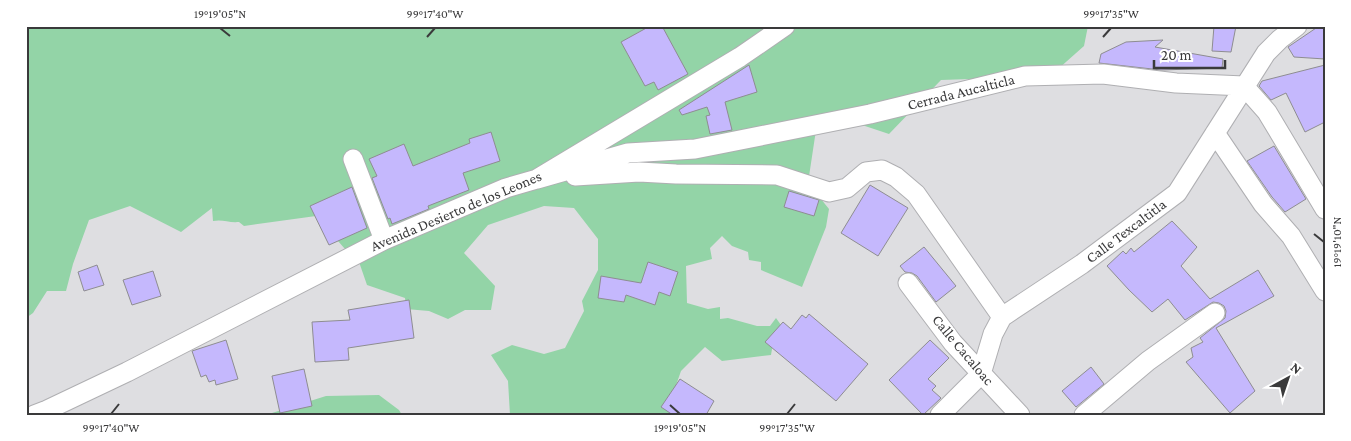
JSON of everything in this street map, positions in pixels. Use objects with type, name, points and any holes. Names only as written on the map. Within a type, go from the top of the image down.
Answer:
[{"type":"street","name":"Avenida Desierto de los Leones","points":[[34,415],[126,372],[384,240],[506,188],[537,179],[740,57],[786,26]]},
{"type":"street","name":"Calle Texcaltitla","points":[[1002,317],[1082,264],[1177,193],[1266,53],[1297,26]]},
{"type":"street","name":"Cerrada Aucalticla","points":[[537,179],[628,153],[695,148],[870,114],[1025,76],[1103,74],[1176,83],[1244,86]]},
{"type":"street","points":[[1244,86],[1267,112],[1325,209]]},
{"type":"street","points":[[1215,133],[1263,204],[1291,236],[1325,291]]},
{"type":"street","points":[[353,159],[384,240]]},
{"type":"street","points":[[537,179],[639,172],[777,175],[828,192],[847,188],[866,172],[882,170],[896,176],[916,194],[1002,317],[993,334],[981,374],[940,415]]},
{"type":"street","name":"Calle Cacaloac","points":[[908,283],[953,343],[1020,415]]},
{"type":"street","points":[[1084,415],[1148,361],[1215,313]]},
{"type":"green space","points":[[26,26],[1088,26],[1084,46],[1040,85],[970,79],[941,80],[889,134],[853,122],[816,130],[808,183],[829,209],[826,227],[802,287],[761,270],[761,262],[749,260],[748,252],[732,246],[722,236],[710,248],[712,259],[686,266],[687,303],[708,309],[720,307],[720,319],[728,318],[757,326],[770,326],[776,318],[786,332],[774,337],[771,355],[722,361],[705,347],[681,371],[674,391],[676,415],[510,415],[508,381],[491,355],[512,345],[544,354],[565,348],[584,311],[582,301],[598,270],[598,239],[574,208],[544,206],[488,225],[464,253],[495,286],[491,310],[465,310],[448,319],[429,311],[406,309],[405,298],[367,285],[358,259],[345,249],[316,216],[244,226],[239,222],[213,221],[212,208],[181,232],[130,206],[89,220],[73,264],[66,291],[47,291],[33,313],[26,318]]},
{"type":"green space","points":[[379,395],[399,410],[402,415],[244,415],[272,413],[326,396]]},
{"type":"building","points":[[650,26],[662,26],[688,74],[658,90],[654,82],[645,86],[621,42]]},
{"type":"building","points":[[1214,26],[1236,26],[1231,52],[1212,51]]},
{"type":"building","points":[[1319,26],[1325,26],[1325,59],[1294,57],[1288,47]]},
{"type":"building","points":[[1163,40],[1155,47],[1223,59],[1222,68],[1161,70],[1099,63],[1101,54],[1126,42]]},
{"type":"building","points":[[749,65],[757,92],[725,102],[732,130],[710,134],[706,116],[710,115],[707,107],[682,115],[679,110]]},
{"type":"building","points":[[1325,65],[1325,122],[1305,132],[1286,93],[1271,100],[1259,86],[1262,81]]},
{"type":"building","points":[[491,132],[500,161],[463,173],[469,190],[428,206],[429,209],[392,224],[390,218],[388,219],[372,178],[377,176],[369,159],[404,144],[413,166],[470,143],[469,139]]},
{"type":"building","points":[[1274,146],[1306,199],[1285,212],[1247,161]]},
{"type":"building","points":[[870,185],[908,208],[878,256],[841,233]]},
{"type":"building","points":[[352,187],[367,228],[329,245],[310,206]]},
{"type":"building","points":[[789,191],[819,200],[814,216],[784,207]]},
{"type":"building","points":[[1172,221],[1197,247],[1181,266],[1210,299],[1258,270],[1274,296],[1216,328],[1255,391],[1230,413],[1186,362],[1193,357],[1191,348],[1203,342],[1200,338],[1225,318],[1226,311],[1224,306],[1213,302],[1185,320],[1168,299],[1152,312],[1107,266],[1123,251],[1126,254],[1131,248],[1134,252]]},
{"type":"building","points":[[924,247],[956,286],[936,302],[917,276],[905,272],[900,266]]},
{"type":"building","points":[[648,262],[678,272],[670,296],[659,292],[655,305],[626,295],[624,302],[598,298],[601,276],[641,283]]},
{"type":"building","points":[[97,265],[104,285],[84,291],[78,272]]},
{"type":"building","points":[[153,271],[161,296],[132,305],[123,280]]},
{"type":"building","points":[[409,300],[414,338],[348,348],[349,360],[315,362],[312,322],[350,320],[348,310]]},
{"type":"building","points":[[809,314],[868,364],[836,401],[765,342],[783,322],[791,329],[802,315],[806,318]]},
{"type":"building","points":[[226,340],[238,379],[216,385],[215,380],[209,382],[206,375],[201,377],[192,351]]},
{"type":"building","points":[[930,340],[949,358],[928,379],[936,386],[932,390],[941,398],[923,415],[889,380]]},
{"type":"building","points":[[1091,367],[1104,384],[1076,407],[1062,391]]},
{"type":"building","points":[[304,369],[312,406],[280,413],[272,376]]},
{"type":"building","points":[[680,379],[714,401],[706,415],[673,415],[661,407]]}]
